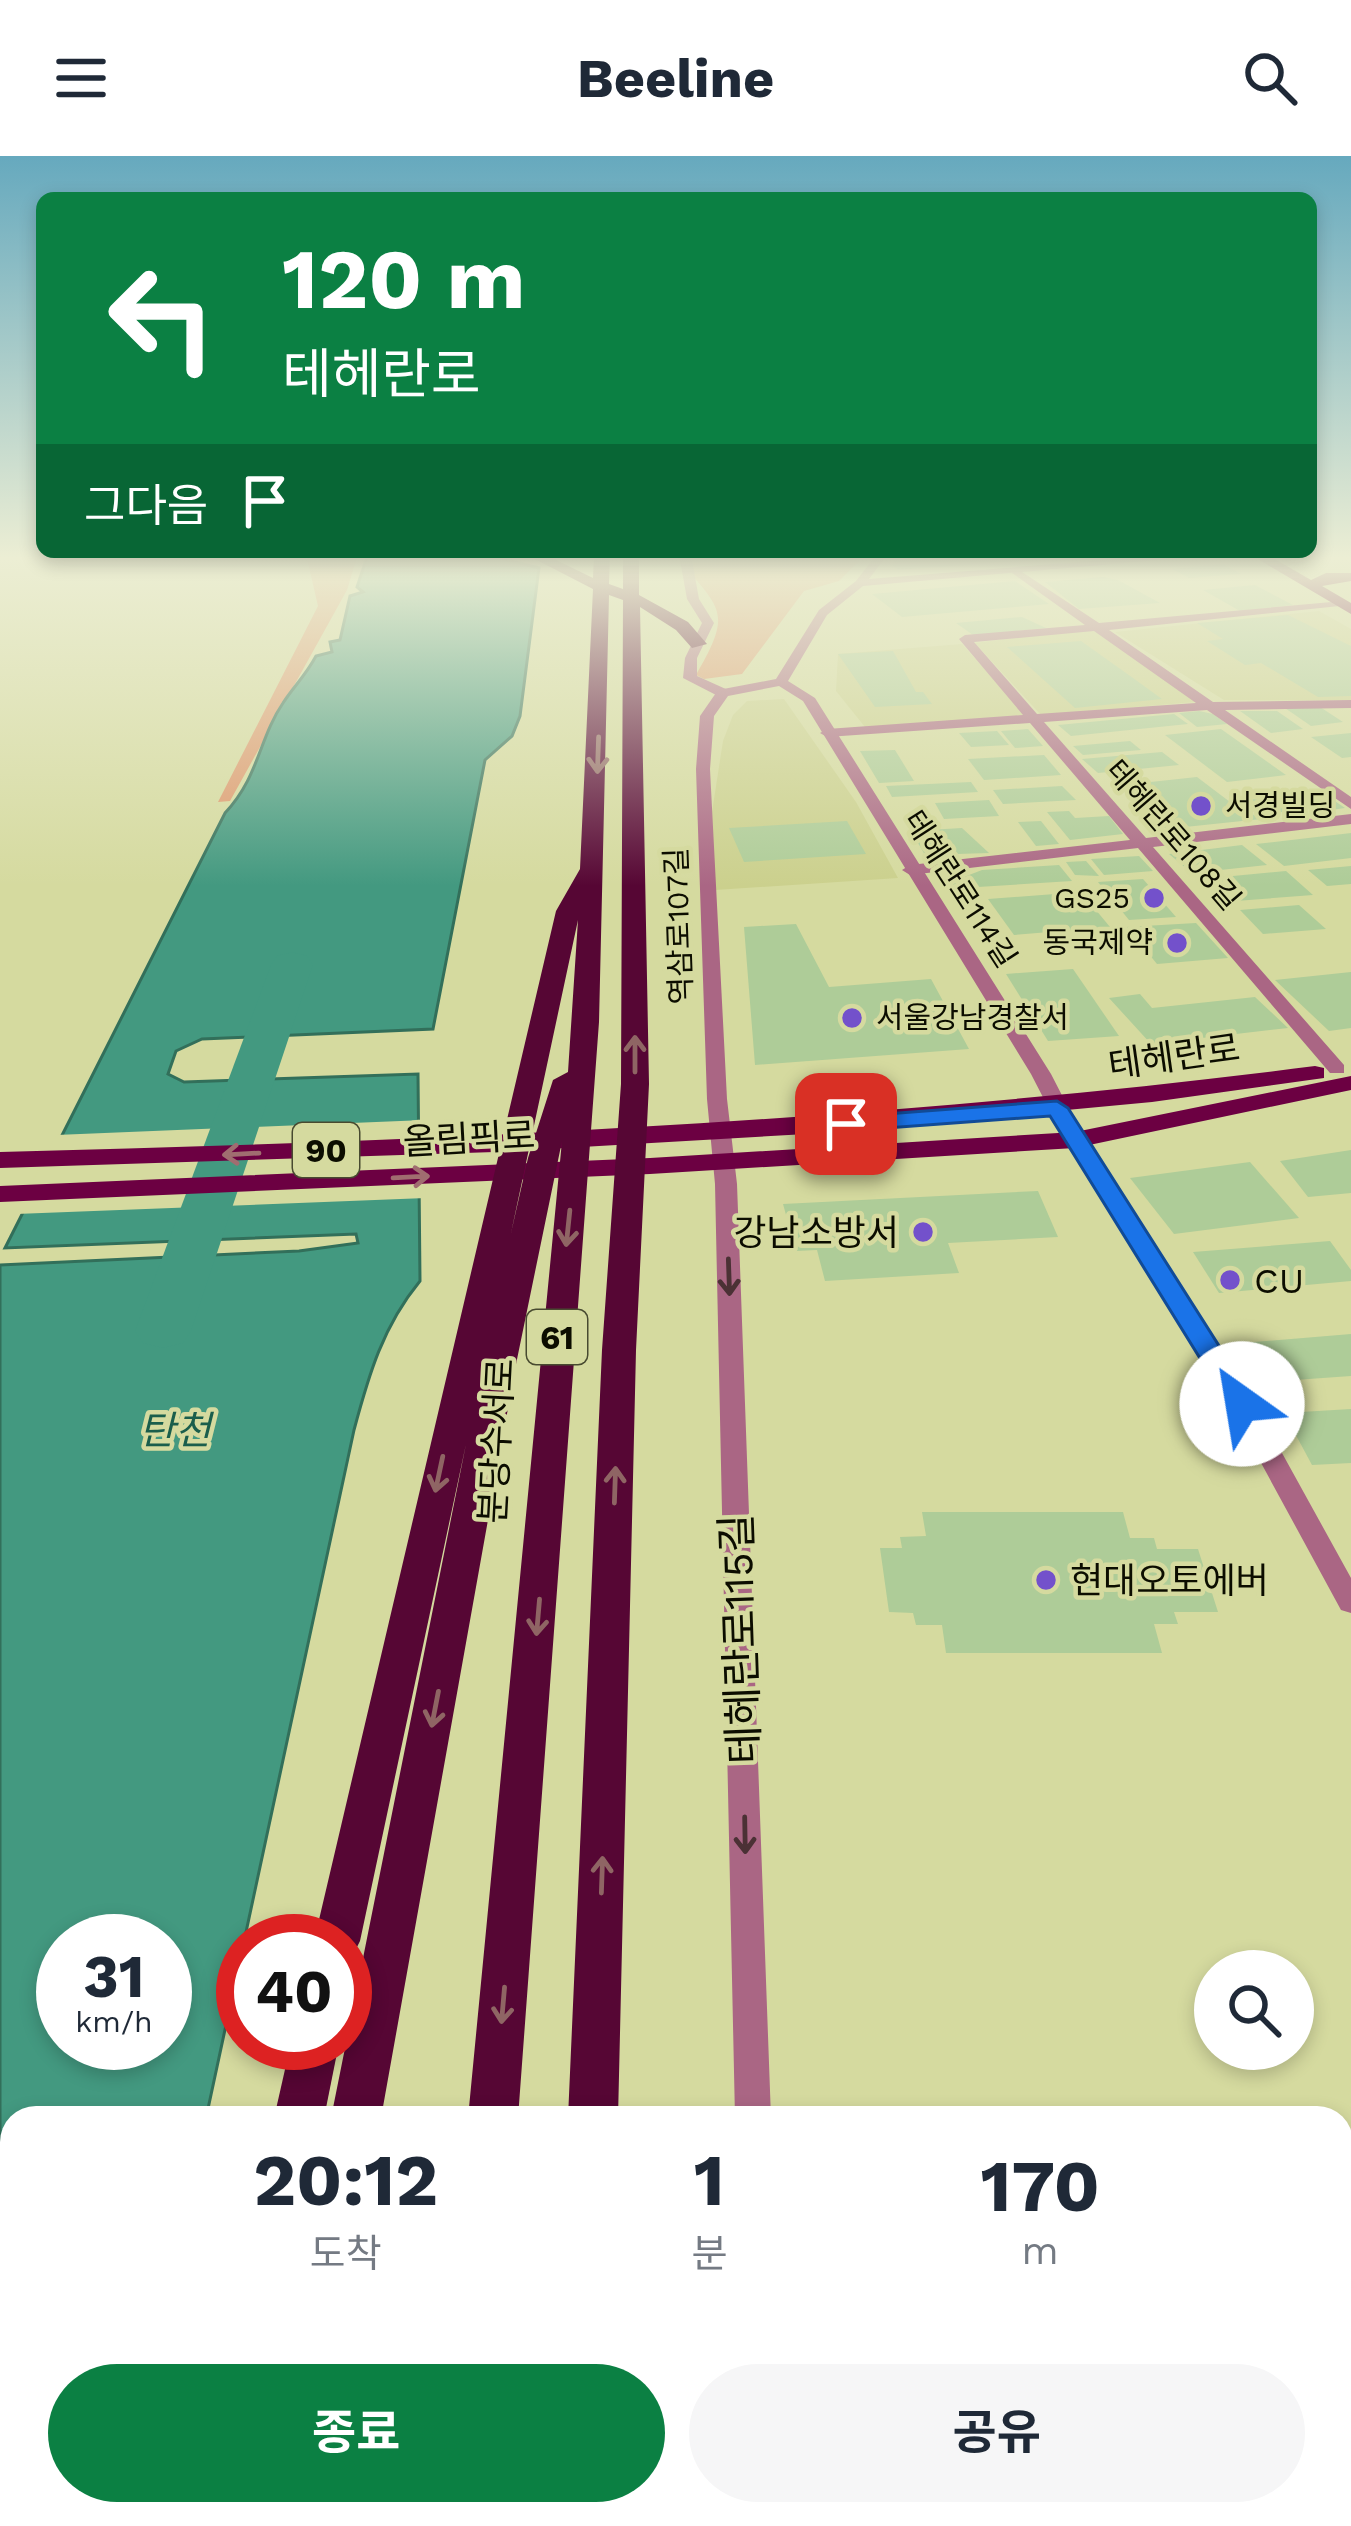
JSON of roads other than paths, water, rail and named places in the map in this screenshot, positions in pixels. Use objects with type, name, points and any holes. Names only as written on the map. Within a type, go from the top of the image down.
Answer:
[{"type":"highway","name":"분당수서로","points":[[494,2106],[586,1022],[599,665]]},
{"type":"highway","name":"61","points":[[593,2106],[620,1350],[635,1084],[633,665]]},
{"type":"highway","points":[[343,1914],[568,910],[595,862]]},
{"type":"highway","points":[[358,2106],[542,1158],[586,1022]]},
{"type":"highway","points":[[301,2106],[309,2070]]},
{"type":"main road","name":"테헤란로","points":[[723,1147],[1346,1073]]},
{"type":"main road","name":"테헤란로","points":[[723,1147],[1075,1140],[1346,1073]]},
{"type":"main road","name":"올림픽로","points":[[0,1160],[652,1136],[723,1147]]},
{"type":"main road","name":"올림픽로","points":[[0,1193],[650,1166],[723,1147]]},
{"type":"street","points":[[693,665],[690,678],[723,693],[781,682],[791,665]]},
{"type":"street","name":"테헤란로108길","points":[[988,665],[1346,1073]]},
{"type":"street","points":[[1151,665],[1351,804]]},
{"type":"street","name":"테헤란로114길","points":[[781,682],[808,698],[910,870],[1041,1074],[1075,1140],[1242,1404],[1351,1603]]},
{"type":"street","name":"역삼로107길","points":[[723,693],[707,716],[703,769],[723,1147]]},
{"type":"street","points":[[827,733],[1038,722],[1208,706],[1351,704]]},
{"type":"street","points":[[910,870],[1351,819]]},
{"type":"street","name":"테헤란로115길","points":[[723,1147],[753,2106]]},
{"type":"water","name":"탄천","points":[[310,665],[527,665],[520,716],[512,736],[485,760],[433,1029],[202,1039],[176,1051],[168,1074],[184,1082],[418,1074],[420,1281],[387,1333],[354,1430],[250,1914],[216,1914],[216,2070],[209,2106],[0,2106],[0,1265],[299,1251],[358,1243],[356,1234],[5,1248],[225,813],[245,786],[275,716]]},
{"type":"waterway","name":"탄천","points":[[163,1331],[292,965]]},
{"type":"place","name":"서경빌딩","points":[[1201,806]]},
{"type":"place","name":"GS25","points":[[1154,898]]},
{"type":"place","name":"동국제약","points":[[1177,943]]},
{"type":"place","name":"서울강남경찰서","points":[[852,1018]]},
{"type":"place","name":"강남소방서","points":[[923,1232]]},
{"type":"place","name":"CU","points":[[1230,1280]]},
{"type":"place","name":"현대오토에버","points":[[1046,1580]]}]
